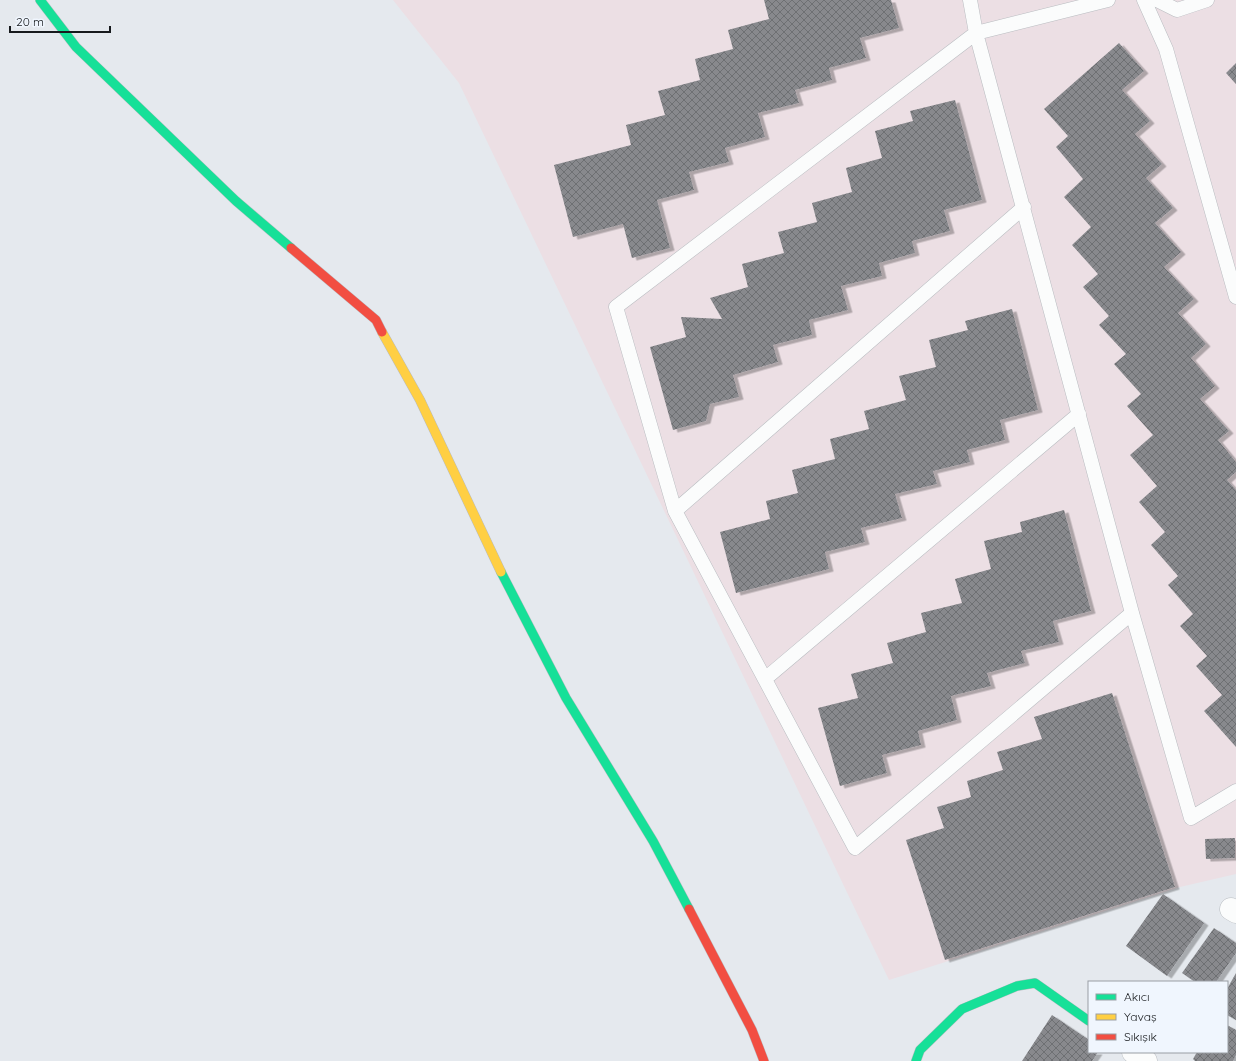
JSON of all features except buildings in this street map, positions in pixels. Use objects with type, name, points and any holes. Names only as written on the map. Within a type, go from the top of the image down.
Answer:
[{"type":"street","points":[[40,0],[76,47],[236,201],[376,320],[420,400],[516,603],[566,698],[653,841],[752,1030],[764,1061]]},
{"type":"street","points":[[916,1061],[920,1050],[962,1008],[1017,986],[1035,983],[1088,1020]]},
{"type":"street","points":[[1134,1053],[1146,1061]]},
{"type":"lane","points":[[970,0],[976,32],[1132,614],[1191,818],[1236,791]]},
{"type":"lane","points":[[1108,0],[976,32],[616,306],[675,511],[855,848],[1132,614]]},
{"type":"lane","points":[[1144,0],[1166,49],[1236,297]]},
{"type":"lane","points":[[1157,0],[1177,10],[1207,0]]},
{"type":"lane","points":[[675,511],[1024,207]]},
{"type":"lane","points":[[765,679],[1079,414]]},
{"type":"shaded area","points":[[393,0],[1236,0],[1236,874],[1180,887],[889,980],[459,83]]},
{"type":"traffic: fast","points":[[40,0],[76,47],[236,201],[291,248]]},
{"type":"traffic: fast","points":[[501,572],[566,698],[653,841],[689,909]]},
{"type":"traffic: fast","points":[[916,1061],[920,1050],[962,1009],[1017,986],[1035,983],[1088,1020]]},
{"type":"traffic: slow","points":[[382,332],[420,400],[501,572]]},
{"type":"traffic: jam","points":[[291,248],[376,320],[382,332]]},
{"type":"traffic: jam","points":[[689,909],[752,1030],[764,1061]]}]
